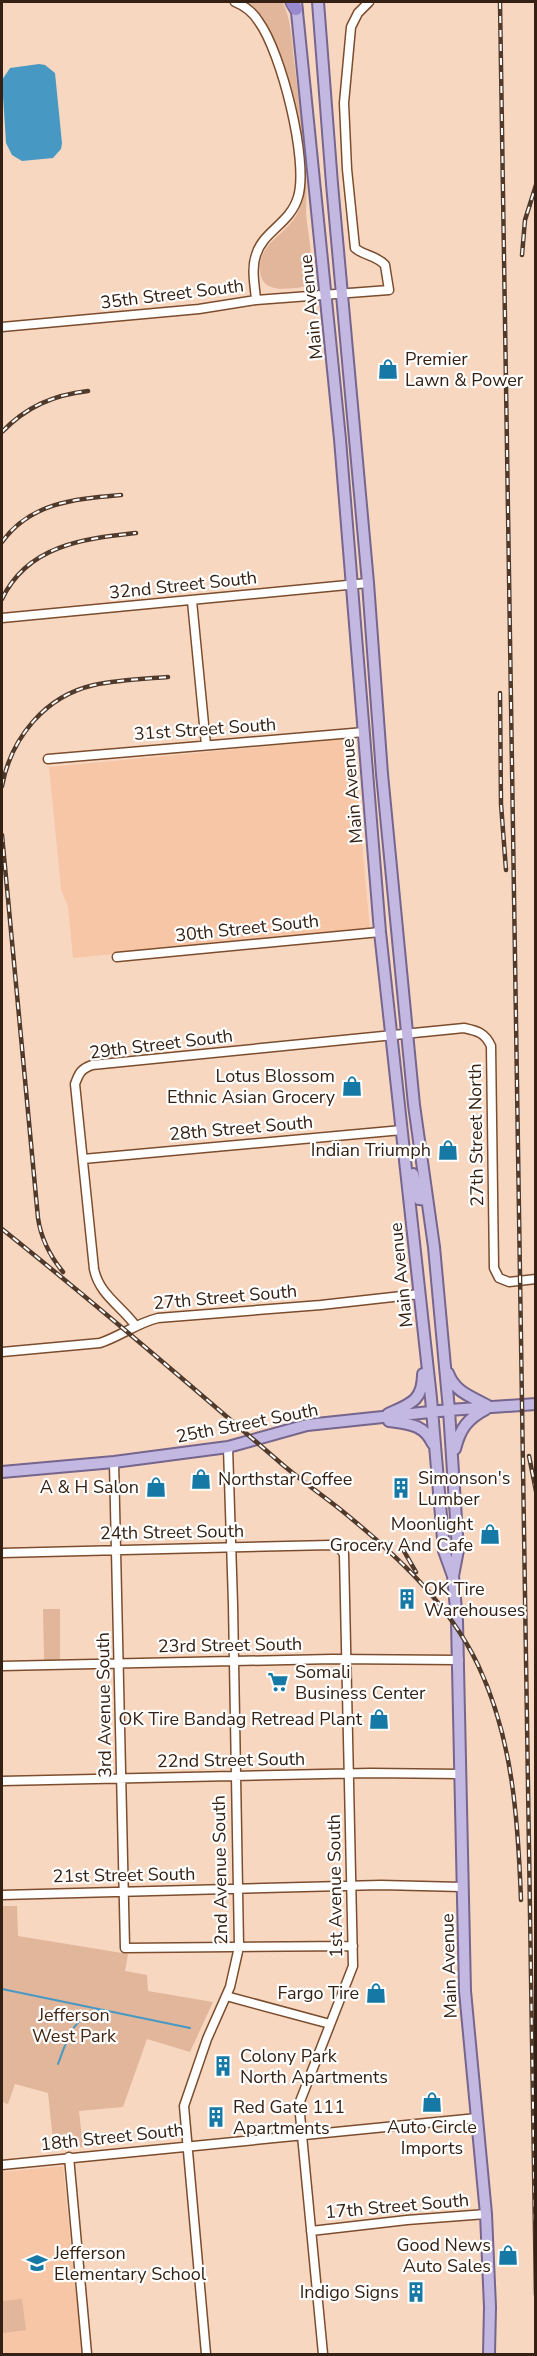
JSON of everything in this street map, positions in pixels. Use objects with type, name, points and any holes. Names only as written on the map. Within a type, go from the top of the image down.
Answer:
[{"type":"main road","name":"Main Avenue","points":[[318,2],[385,802],[414,1105],[427,1200],[453,1458],[458,1550],[453,1576],[459,1660],[465,1991],[486,2214],[490,2307],[489,2355]]},
{"type":"main road","name":"Main Avenue","points":[[295,4],[326,295],[353,584],[381,932],[420,1294],[444,1551],[453,1576]]},
{"type":"main road","points":[[365,744],[377,796],[385,802]]},
{"type":"main road","points":[[400,1115],[417,1196],[419,1199],[427,1200]]},
{"type":"main road","points":[[377,1419],[408,1405],[419,1395],[423,1384],[424,1334]]},
{"type":"main road","points":[[444,1358],[454,1386],[490,1407]]},
{"type":"main road","name":"25th Street South","points":[[2,1472],[114,1462],[228,1447],[307,1425],[449,1410],[536,1404]]},
{"type":"main road","points":[[453,1458],[463,1426],[473,1416],[490,1407]]},
{"type":"main road","points":[[377,1419],[417,1427],[429,1434],[435,1449]]},
{"type":"street","points":[[235,2],[252,13],[266,34],[291,106],[299,164],[300,185],[295,206],[281,226],[266,237],[256,254],[254,270],[256,300]]},
{"type":"street","name":"35th Street South","points":[[2,327],[199,309],[256,300],[389,290],[385,265],[374,256],[360,253],[355,248],[346,169],[344,103],[351,27],[358,13],[369,2]]},
{"type":"street","name":"32nd Street South","points":[[2,618],[368,583]]},
{"type":"street","points":[[192,601],[206,745]]},
{"type":"street","name":"31st Street South","points":[[48,759],[364,732]]},
{"type":"street","name":"30th Street South","points":[[117,957],[381,932]]},
{"type":"street","name":"27th Street North","points":[[408,1034],[464,1028],[480,1031],[488,1038],[492,1046],[494,1268],[499,1278],[509,1282],[536,1279]]},
{"type":"street","name":"29th Street South","points":[[135,1325],[126,1312],[101,1290],[96,1280],[75,1084],[84,1068],[92,1065],[408,1034]]},
{"type":"street","name":"28th Street South","points":[[82,1159],[402,1130]]},
{"type":"street","name":"27th Street South","points":[[3,1350],[100,1342],[115,1337],[135,1325],[158,1318],[321,1305],[420,1294]]},
{"type":"street","name":"2nd Avenue South","points":[[206,2355],[184,2111],[207,2039],[226,1996],[239,1947],[228,1447]]},
{"type":"street","name":"3rd Avenue South","points":[[114,1462],[125,1948],[129,1950],[239,1947]]},
{"type":"street","name":"24th Street South","points":[[2,1553],[331,1545],[341,1549]]},
{"type":"street","name":"1st Avenue South","points":[[323,2355],[299,2104],[353,1966],[348,1660],[345,1560],[341,1549]]},
{"type":"street","name":"23rd Street South","points":[[2,1666],[234,1661],[459,1660]]},
{"type":"street","name":"22nd Street South","points":[[2,1781],[460,1774]]},
{"type":"street","name":"21st Street South","points":[[2,1895],[403,1885],[462,1887]]},
{"type":"street","points":[[239,1947],[353,1946]]},
{"type":"street","points":[[226,1996],[330,2024]]},
{"type":"street","name":"18th Street South","points":[[2,2165],[477,2118]]},
{"type":"street","points":[[69,2157],[87,2355]]},
{"type":"street","name":"17th Street South","points":[[311,2231],[486,2214]]},
{"type":"shaded area","points":[[352,738],[370,929],[73,958],[68,907],[61,889],[49,767]]},
{"type":"shaded area","name":"Jefferson Elementary School","points":[[63,2166],[82,2354],[2,2354],[2,2172]]},
{"type":"green space","points":[[246,2],[283,2],[290,26],[304,158],[290,85],[272,36],[260,16]]},
{"type":"green space","points":[[305,168],[311,280],[300,288],[271,287],[266,284],[261,275],[263,253],[293,220],[302,199]]},
{"type":"green space","points":[[43,1609],[60,1609],[60,1660],[44,1660]]},
{"type":"green space","name":"Jefferson West Park","points":[[3,1906],[17,1906],[18,1936],[128,1954],[125,1971],[147,1975],[148,1991],[213,2002],[190,2052],[147,2039],[123,2107],[79,2111],[83,2147],[54,2150],[48,2093],[15,2084],[8,2104],[2,2102]]},
{"type":"green space","points":[[22,2299],[26,2330],[3,2333],[2,2301]]},
{"type":"water","points":[[45,65],[55,73],[61,149],[53,158],[22,161],[12,155],[6,143],[2,80],[10,68]]},
{"type":"waterway","points":[[2,1989],[190,2028]]},
{"type":"waterway","points":[[58,2064],[68,2038],[77,2024],[83,2018],[100,2011]]},
{"type":"railway","points":[[500,2],[536,2295]]},
{"type":"railway","points":[[522,255],[525,220],[536,185]]},
{"type":"railway","points":[[2,432],[11,423],[41,404],[52,399],[88,391]]},
{"type":"railway","points":[[2,542],[26,518],[55,505],[87,498],[121,495]]},
{"type":"railway","points":[[2,599],[13,581],[26,567],[42,556],[77,542],[136,533]]},
{"type":"railway","points":[[2,786],[13,752],[22,736],[46,709],[60,699],[94,685],[168,677]]},
{"type":"railway","points":[[500,693],[501,804],[506,870]]},
{"type":"railway","points":[[2,835],[38,1218],[47,1247],[63,1272]]},
{"type":"railway","points":[[2,1229],[283,1465],[361,1526],[400,1561],[451,1620],[478,1665],[499,1722],[512,1780],[521,1900]]},
{"type":"railway","points":[[529,1456],[536,1491]]},
{"type":"railway","points":[[401,1546],[416,1572]]},
{"type":"place","name":"Premier Lawn & Power","points":[[388,369]]},
{"type":"place","name":"Lotus Blossom Ethnic Asian Grocery","points":[[352,1086]]},
{"type":"place","name":"Indian Triumph","points":[[448,1150]]},
{"type":"place","name":"Northstar Coffee","points":[[201,1479]]},
{"type":"place","name":"A & H Salon","points":[[156,1487]]},
{"type":"place","name":"Simonson's Lumber","points":[[401,1488]]},
{"type":"place","name":"Moonlight Grocery And Cafe","points":[[490,1534]]},
{"type":"place","name":"OK Tire Warehouses","points":[[407,1599]]},
{"type":"place","name":"Somali Business Center","points":[[278,1682]]},
{"type":"place","name":"OK Tire Bandag Retread Plant","points":[[379,1719]]},
{"type":"place","name":"Fargo Tire","points":[[376,1993]]},
{"type":"place","name":"Colony Park North Apartments","points":[[223,2066]]},
{"type":"place","name":"Auto Circle Imports","points":[[432,2102]]},
{"type":"place","name":"Red Gate 111 Apartments","points":[[216,2117]]},
{"type":"place","name":"Good News Auto Sales","points":[[508,2255]]},
{"type":"place","name":"Jefferson Elementary School","points":[[37,2263]]},
{"type":"place","name":"Indigo Signs","points":[[416,2292]]}]
